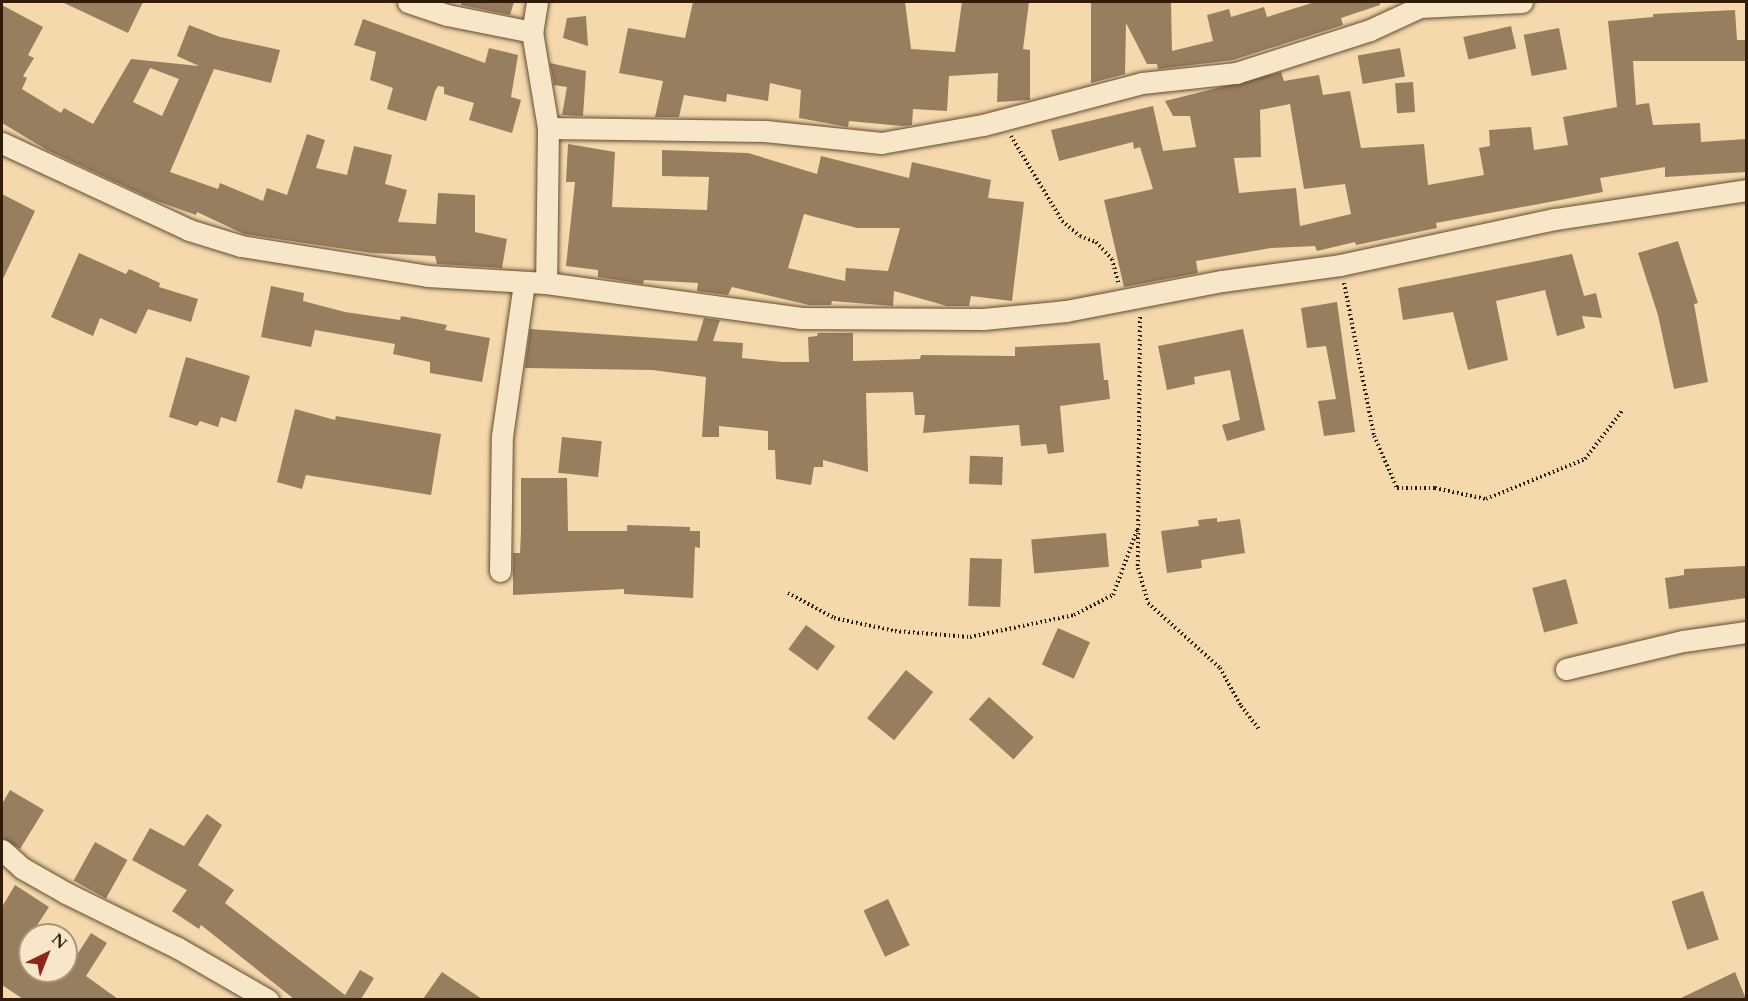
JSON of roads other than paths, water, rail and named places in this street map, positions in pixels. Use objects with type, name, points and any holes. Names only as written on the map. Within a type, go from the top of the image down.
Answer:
[{"type":"street","points":[[408,2],[447,15],[532,32]]},
{"type":"street","points":[[537,2],[532,32],[548,128],[546,283]]},
{"type":"street","points":[[548,128],[765,131],[881,143],[1002,120],[1142,83],[1236,73],[1370,30],[1419,4],[1522,2]]},
{"type":"street","points":[[2,143],[189,230],[241,246],[416,274],[524,284],[546,283],[800,318],[983,318],[1066,312],[1136,300],[1222,281],[1340,265],[1555,219],[1746,190]]},
{"type":"street","points":[[500,571],[502,436],[524,284]]},
{"type":"street","points":[[1566,669],[1683,641],[1746,632]]},
{"type":"street","points":[[2,850],[22,868],[66,893],[178,948],[268,999]]}]
